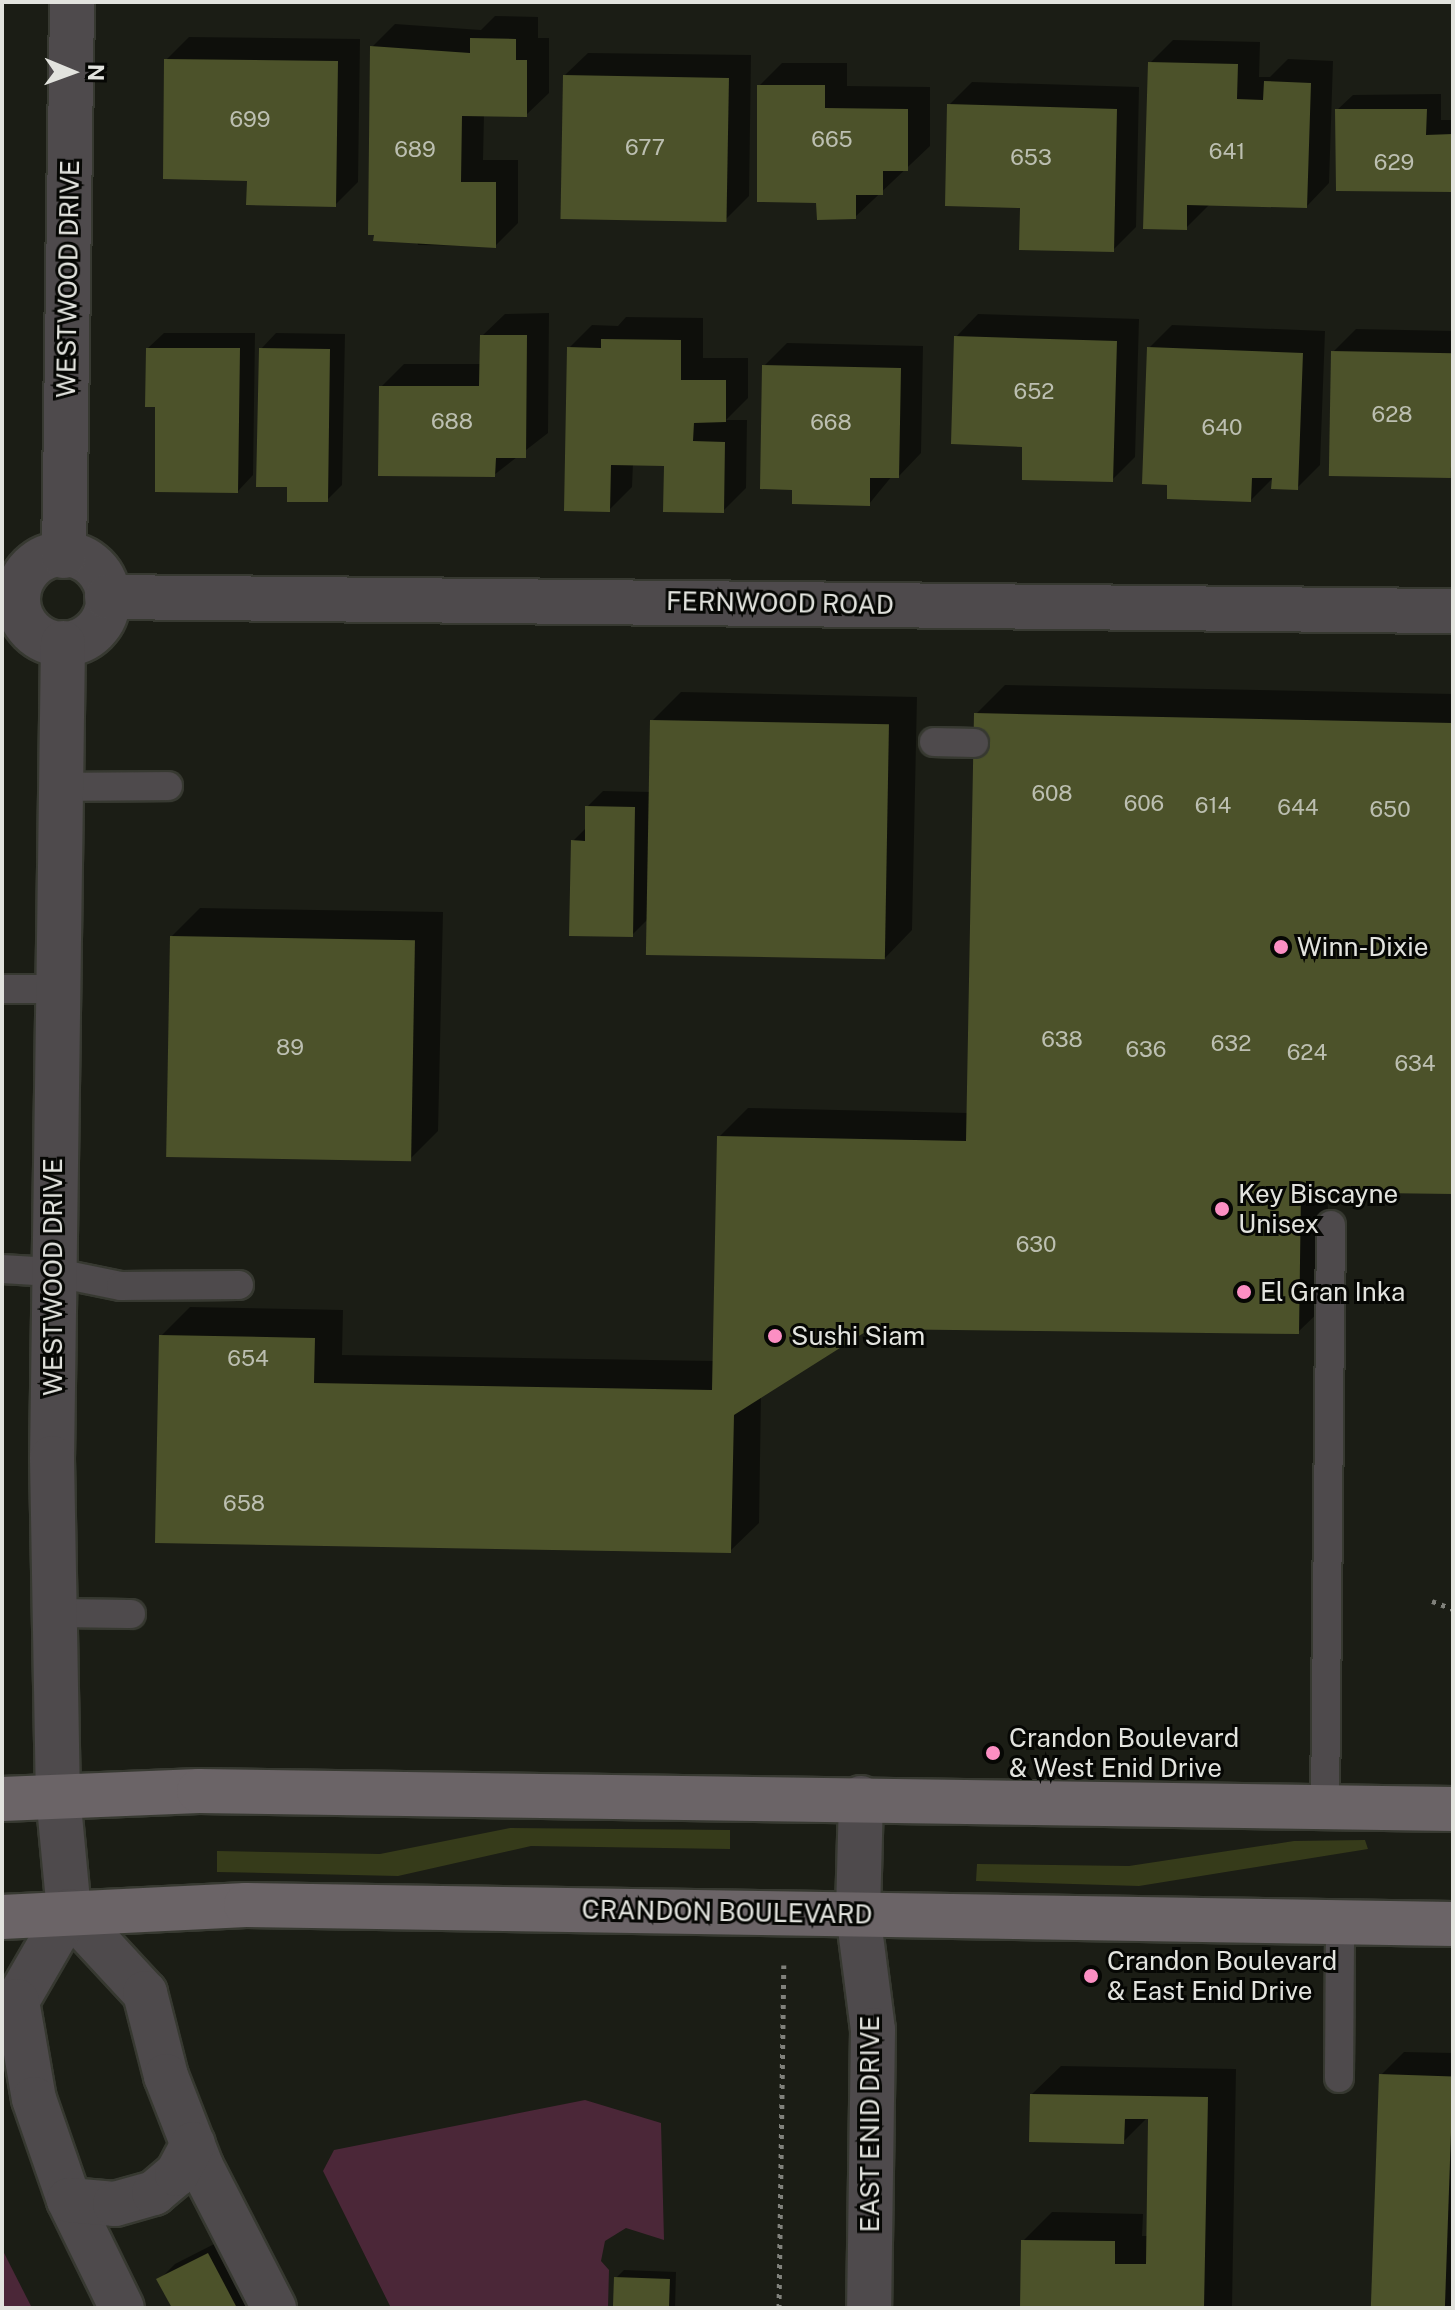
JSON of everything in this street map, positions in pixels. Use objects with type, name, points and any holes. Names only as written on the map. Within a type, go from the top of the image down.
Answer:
[{"type":"main road","points":[[2,1799],[58,1795],[861,1798],[1453,1809]]},
{"type":"main road","name":"CRANDON BOULEVARD","points":[[2,1917],[69,1911],[246,1905],[1453,1924]]},
{"type":"street","name":"WESTWOOD DRIVE","points":[[64,556],[72,2]]},
{"type":"street","points":[[64,556],[92,565],[105,582],[107,597],[103,622],[90,636],[63,643],[37,636],[10,602],[33,565],[64,556]]},
{"type":"street","name":"FERNWOOD ROAD","points":[[107,597],[1453,611]]},
{"type":"street","name":"WESTWOOD DRIVE","points":[[63,643],[52,1272],[58,1795],[69,1911]]},
{"type":"street","name":"EAST ENID DRIVE","points":[[861,1798],[858,1913],[873,2030],[869,2308]]},
{"type":"street","points":[[122,2308],[69,2200],[34,2099],[17,2001],[69,1911],[145,1993],[166,2076],[193,2144],[274,2308]]},
{"type":"street","points":[[69,2200],[115,2204],[154,2193],[177,2174],[193,2144]]},
{"type":"lane","points":[[934,742],[974,743]]},
{"type":"lane","points":[[60,787],[168,786]]},
{"type":"lane","points":[[2,989],[56,989]]},
{"type":"lane","points":[[1325,1807],[1331,1225]]},
{"type":"lane","points":[[2,1269],[52,1272],[121,1286],[239,1285]]},
{"type":"lane","points":[[57,1613],[131,1614]]},
{"type":"lane","points":[[1339,2078],[1340,1922]]},
{"type":"path","points":[[1432,1601],[1453,1609]]},
{"type":"path","points":[[779,2308],[785,1914]]},
{"type":"green space","points":[[510,1828],[730,1830],[730,1849],[531,1846],[398,1876],[217,1872],[217,1851],[380,1854]]},
{"type":"green space","points":[[1365,1840],[1368,1849],[1139,1886],[976,1881],[977,1864],[1129,1866],[1294,1841]]},
{"type":"shaded area","points":[[585,2100],[661,2123],[664,2240],[626,2228],[605,2241],[601,2261],[609,2270],[608,2308],[391,2308],[323,2171],[334,2150]]},
{"type":"shaded area","points":[[2,2249],[32,2308],[2,2308]]},
{"type":"building","points":[[470,38],[516,39],[516,60],[527,60],[527,117],[462,116],[461,182],[496,182],[496,248],[373,241],[374,235],[368,235],[370,46],[470,53]]},
{"type":"building","points":[[164,59],[338,61],[336,207],[246,205],[247,181],[163,179]]},
{"type":"building","points":[[1148,62],[1238,64],[1237,99],[1263,100],[1264,81],[1311,83],[1307,208],[1187,205],[1187,230],[1143,229]]},
{"type":"building","points":[[563,75],[729,78],[726,222],[560,219]]},
{"type":"building","points":[[757,85],[825,85],[825,108],[908,109],[908,171],[883,171],[883,195],[856,195],[856,219],[817,220],[816,203],[757,202]]},
{"type":"building","points":[[947,104],[1117,109],[1114,252],[1019,250],[1020,208],[945,206]]},
{"type":"building","points":[[1335,109],[1427,109],[1426,135],[1453,134],[1453,192],[1336,191]]},
{"type":"building","points":[[480,335],[527,335],[526,458],[496,458],[495,477],[378,476],[379,386],[479,386]]},
{"type":"building","points":[[954,336],[1117,341],[1113,482],[1022,480],[1022,447],[951,444]]},
{"type":"building","points":[[601,339],[681,340],[681,380],[726,380],[726,422],[694,423],[693,441],[725,442],[724,513],[663,512],[664,466],[611,465],[610,512],[564,511],[567,347],[601,348]]},
{"type":"building","points":[[1147,347],[1303,353],[1298,490],[1271,489],[1272,478],[1252,478],[1251,502],[1167,499],[1167,485],[1142,484]]},
{"type":"building","points":[[146,348],[240,348],[238,493],[155,492],[155,407],[145,407]]},
{"type":"building","points":[[259,348],[330,349],[328,502],[287,502],[287,487],[256,487]]},
{"type":"building","points":[[1331,351],[1453,353],[1451,478],[1329,476]]},
{"type":"building","points":[[762,365],[901,368],[899,478],[870,478],[870,506],[792,504],[792,490],[760,489]]},
{"type":"building","points":[[974,713],[1453,723],[1453,1194],[1301,1192],[1299,1334],[870,1329],[734,1415],[731,1553],[155,1543],[159,1335],[315,1338],[314,1383],[712,1390],[717,1136],[966,1141]]},
{"type":"building","points":[[650,720],[889,724],[885,959],[646,955]]},
{"type":"building","points":[[585,806],[635,807],[633,937],[569,936],[571,840],[585,841]]},
{"type":"building","points":[[170,936],[415,940],[411,1161],[166,1157]]},
{"type":"building","points":[[1379,2074],[1453,2077],[1445,2308],[1371,2308]]},
{"type":"building","points":[[1030,2094],[1208,2097],[1204,2308],[1020,2308],[1021,2240],[1115,2241],[1115,2264],[1146,2264],[1148,2119],[1125,2119],[1124,2144],[1029,2142]]},
{"type":"building","points":[[208,2253],[237,2308],[172,2308],[156,2279]]},
{"type":"building","points":[[614,2277],[670,2279],[669,2308],[613,2308]]},
{"type":"place","name":"Winn-Dixie","points":[[1281,947]]},
{"type":"place","name":"Key Biscayne Unisex","points":[[1222,1209]]},
{"type":"place","name":"El Gran Inka","points":[[1244,1292]]},
{"type":"place","name":"Sushi Siam","points":[[775,1336]]},
{"type":"place","name":"Crandon Boulevard & West Enid Drive","points":[[993,1753]]},
{"type":"place","name":"Crandon Boulevard & East Enid Drive","points":[[1091,1976]]}]
